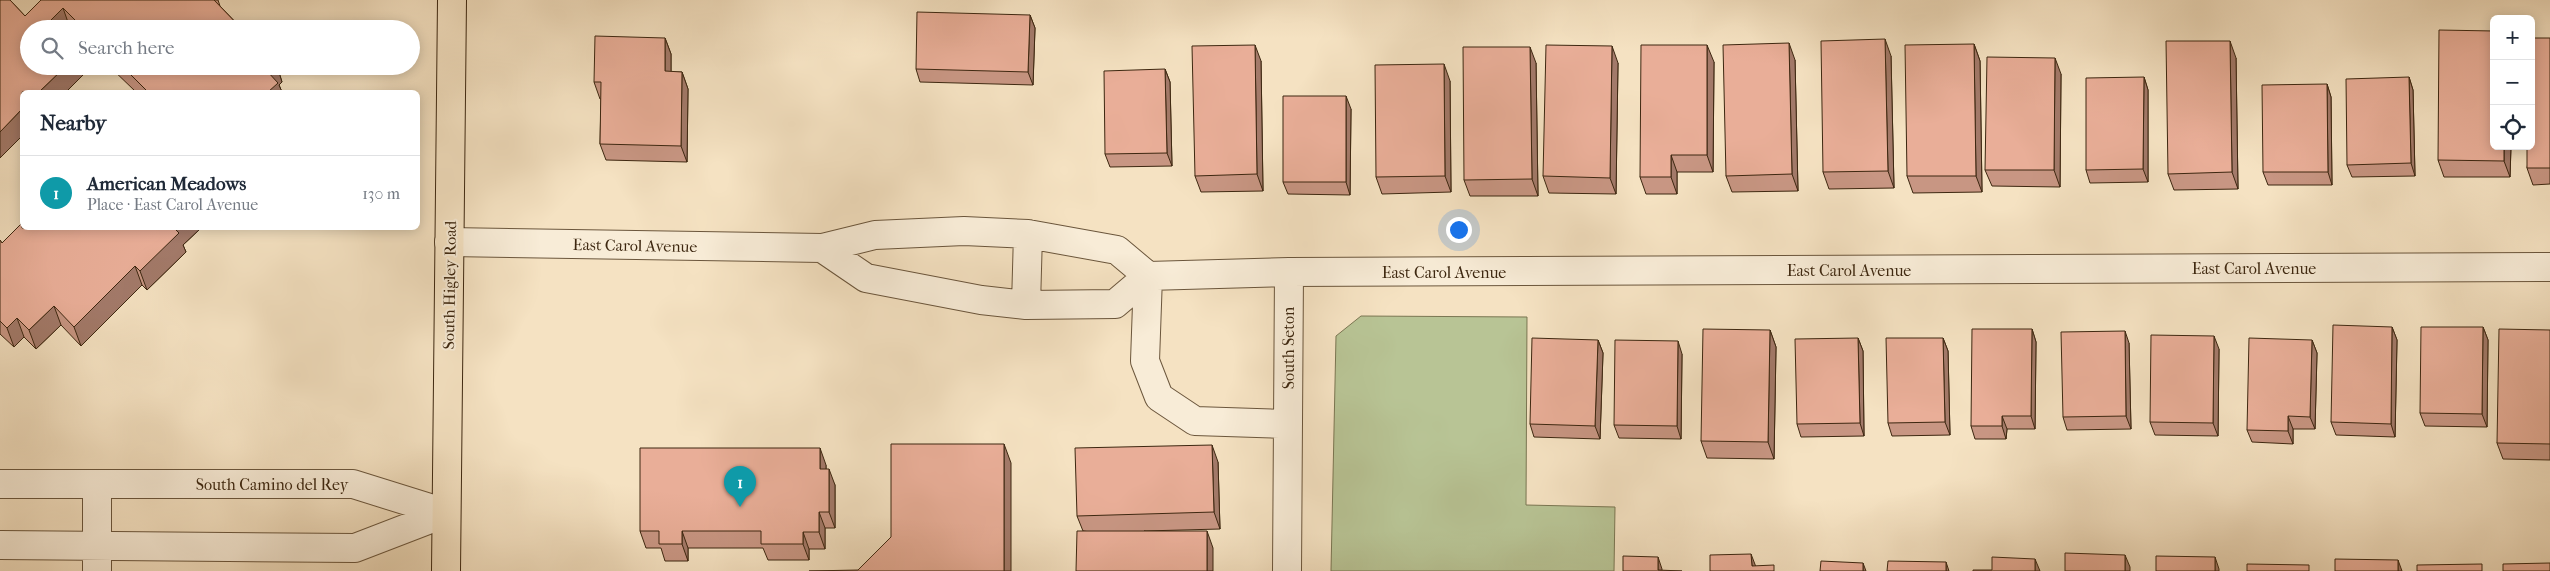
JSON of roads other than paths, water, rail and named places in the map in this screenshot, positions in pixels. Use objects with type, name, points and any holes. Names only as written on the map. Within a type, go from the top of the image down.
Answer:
[{"type":"main road","name":"South Higley Road","points":[[446,571],[452,0]]},
{"type":"street","name":"East Carol Avenue","points":[[449,242],[822,248],[875,235],[964,231],[1028,234],[1117,250],[1148,276],[1289,272],[2550,267]]},
{"type":"street","points":[[1026,305],[1028,234]]},
{"type":"street","points":[[822,248],[866,278],[981,300],[1026,305],[1115,304],[1148,276]]},
{"type":"street","name":"South Seton","points":[[1287,571],[1289,272]]},
{"type":"street","points":[[1148,276],[1146,361],[1159,398],[1195,421],[1288,424]]},
{"type":"street","name":"South Camino del Rey","points":[[0,484],[354,484],[446,513]]},
{"type":"street","points":[[97,484],[97,558]]},
{"type":"street","points":[[0,545],[97,558],[355,548],[446,513]]},
{"type":"place","name":"American Meadows","points":[[740,507]]}]
